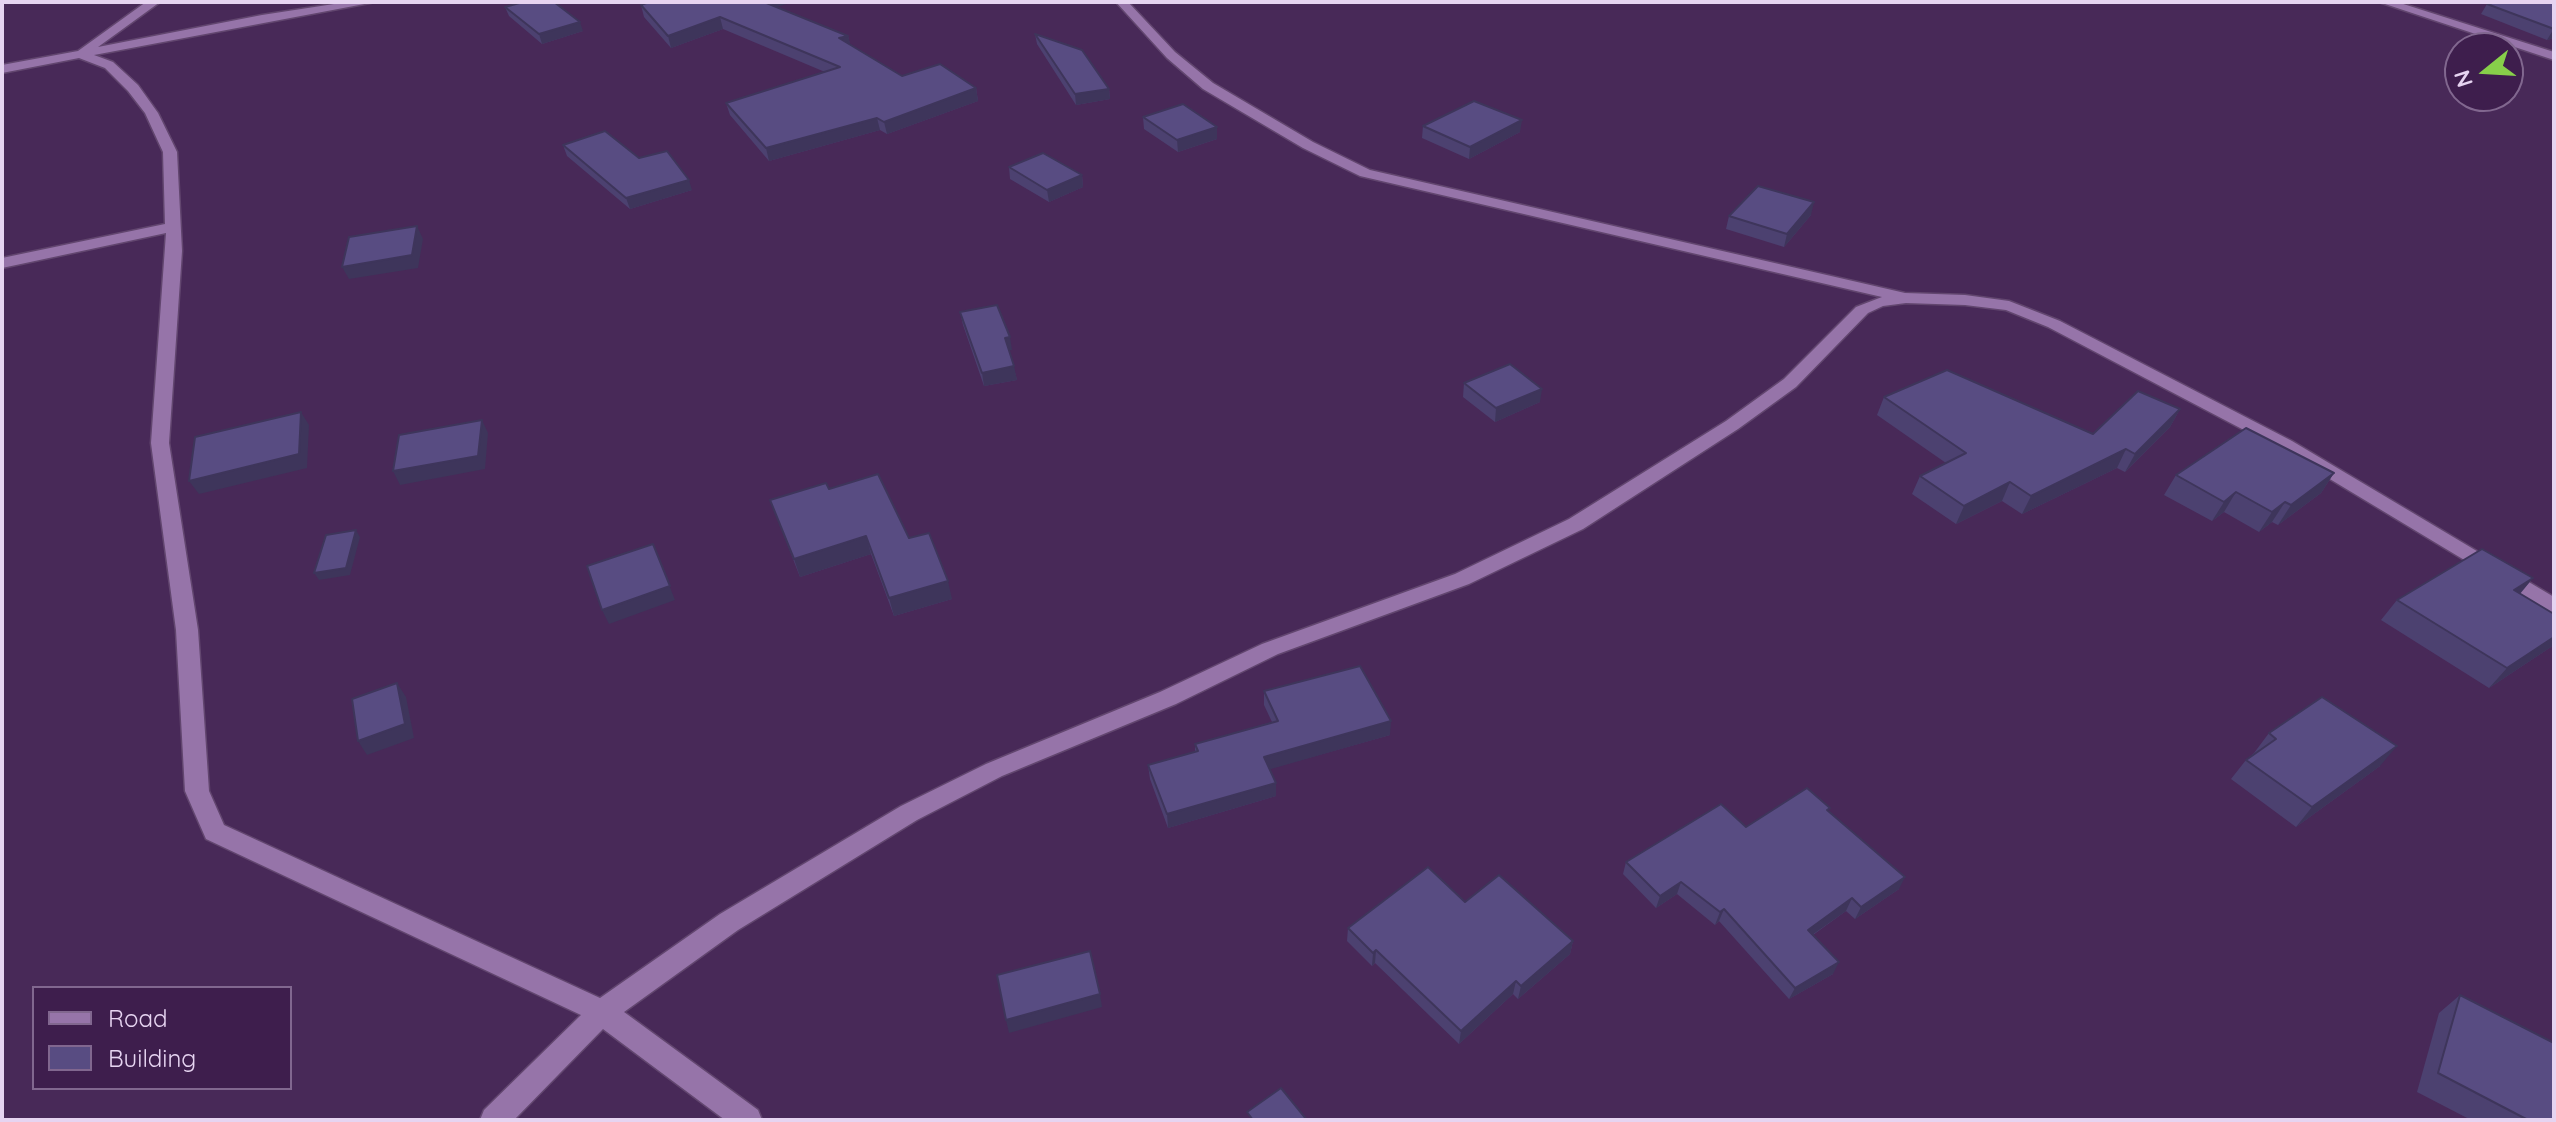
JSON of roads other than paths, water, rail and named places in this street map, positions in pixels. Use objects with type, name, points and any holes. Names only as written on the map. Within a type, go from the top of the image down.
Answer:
[{"type":"street","points":[[80,54],[154,2]]},
{"type":"street","points":[[2,69],[262,19],[369,2]]},
{"type":"street","points":[[1122,2],[1171,55],[1208,86],[1308,145],[1365,173],[1906,298],[2009,306],[2089,341],[2286,445],[2554,607]]},
{"type":"street","points":[[2385,2],[2554,56]]},
{"type":"street","points":[[80,54],[109,65],[133,88],[151,113],[170,152],[174,251],[160,443],[187,630],[197,791],[215,832],[602,1012],[748,1120]]},
{"type":"street","points":[[2,263],[85,243],[173,227]]},
{"type":"street","points":[[494,1120],[602,1012],[729,922],[909,813],[980,777],[1168,698],[1270,649],[1462,579],[1576,524],[1732,425],[1790,383],[1862,310],[1879,302],[1906,298]]}]
